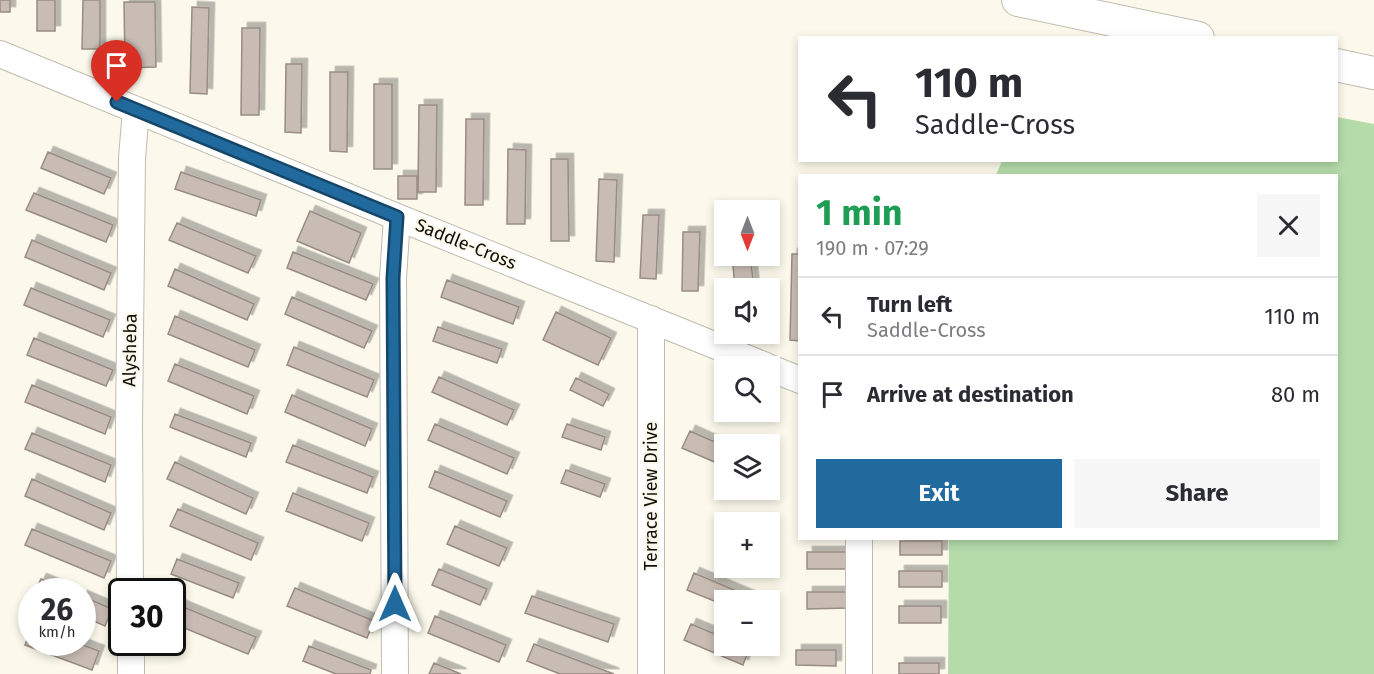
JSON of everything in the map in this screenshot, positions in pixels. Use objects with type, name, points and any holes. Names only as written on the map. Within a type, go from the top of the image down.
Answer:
[{"type":"street","points":[[1018,0],[1189,36]]},
{"type":"street","name":"Saddle-Cross","points":[[0,54],[741,356]]},
{"type":"street","points":[[1338,65],[1374,73]]},
{"type":"street","name":"Alysheba","points":[[130,578],[130,262],[132,158],[136,110]]},
{"type":"street","points":[[395,674],[393,278],[397,217]]},
{"type":"street","name":"Terrace View Drive","points":[[651,319],[651,674]]},
{"type":"street","name":"Saddle-Cross","points":[[780,372],[798,379]]},
{"type":"street","points":[[859,540],[859,674]]},
{"type":"street","points":[[131,656],[131,674]]},
{"type":"green space","points":[[1338,117],[1374,124],[1374,674],[948,674],[949,540],[1338,540],[1338,174],[996,174],[1002,162],[1338,162]]},
{"type":"building","points":[[0,0],[10,0],[10,12],[0,12]]},
{"type":"building","points":[[37,0],[55,0],[55,31],[37,31]]},
{"type":"building","points":[[83,0],[100,0],[100,49],[82,49]]},
{"type":"building","points":[[124,2],[155,2],[156,67],[125,68]]},
{"type":"building","points":[[192,7],[209,8],[207,94],[190,93]]},
{"type":"building","points":[[242,28],[260,28],[259,115],[241,115]]},
{"type":"building","points":[[286,64],[302,64],[301,133],[285,132]]},
{"type":"building","points":[[330,72],[348,72],[347,152],[330,151]]},
{"type":"building","points":[[374,84],[392,84],[392,169],[374,169]]},
{"type":"building","points":[[419,105],[437,105],[436,192],[418,192]]},
{"type":"building","points":[[466,119],[484,119],[483,205],[465,205]]},
{"type":"building","points":[[508,149],[526,150],[525,224],[507,224]]},
{"type":"building","points":[[48,152],[111,178],[104,194],[41,168]]},
{"type":"building","points":[[551,159],[568,159],[569,241],[551,241]]},
{"type":"building","points":[[181,172],[261,200],[256,216],[175,189]]},
{"type":"building","points":[[398,176],[417,176],[417,199],[398,199]]},
{"type":"building","points":[[599,179],[617,180],[614,262],[596,261]]},
{"type":"building","points":[[34,193],[113,225],[106,242],[26,210]]},
{"type":"building","points":[[310,211],[361,233],[349,263],[297,241]]},
{"type":"building","points":[[643,215],[659,215],[656,279],[640,278]]},
{"type":"building","points":[[177,223],[256,256],[248,273],[169,240]]},
{"type":"building","points":[[683,232],[700,232],[698,291],[682,291]]},
{"type":"building","points":[[32,240],[111,273],[104,290],[25,257]]},
{"type":"building","points":[[293,252],[373,284],[366,300],[287,268]]},
{"type":"building","points":[[792,254],[798,254],[798,341],[790,340]]},
{"type":"building","points":[[733,266],[751,266],[753,278],[734,278]]},
{"type":"building","points":[[175,269],[254,304],[247,320],[168,286]]},
{"type":"building","points":[[447,280],[519,307],[513,324],[441,297]]},
{"type":"building","points":[[31,288],[110,320],[103,337],[24,305]]},
{"type":"building","points":[[292,297],[372,331],[364,348],[285,314]]},
{"type":"building","points":[[556,312],[611,338],[598,365],[543,340]]},
{"type":"building","points":[[175,316],[255,350],[248,367],[168,334]]},
{"type":"building","points":[[438,327],[502,349],[497,363],[433,341]]},
{"type":"building","points":[[34,338],[113,370],[106,386],[27,355]]},
{"type":"building","points":[[294,347],[374,380],[367,397],[287,365]]},
{"type":"building","points":[[175,364],[254,396],[247,414],[168,381]]},
{"type":"building","points":[[439,377],[514,410],[507,425],[432,392]]},
{"type":"building","points":[[576,378],[609,394],[603,406],[570,390]]},
{"type":"building","points":[[32,385],[111,417],[105,434],[25,402]]},
{"type":"building","points":[[292,395],[372,429],[365,446],[285,412]]},
{"type":"building","points":[[175,414],[251,443],[246,457],[170,427]]},
{"type":"building","points":[[435,424],[514,458],[507,474],[428,440]]},
{"type":"building","points":[[567,424],[605,437],[601,450],[562,437]]},
{"type":"building","points":[[690,431],[714,442],[714,462],[682,448]]},
{"type":"building","points":[[32,433],[111,465],[105,482],[25,449]]},
{"type":"building","points":[[293,445],[373,477],[367,493],[286,462]]},
{"type":"building","points":[[175,462],[253,498],[246,514],[167,479]]},
{"type":"building","points":[[566,470],[605,484],[600,497],[561,483]]},
{"type":"building","points":[[435,471],[507,501],[500,517],[429,487]]},
{"type":"building","points":[[32,479],[111,513],[104,530],[25,496]]},
{"type":"building","points":[[293,493],[369,523],[362,541],[286,511]]},
{"type":"building","points":[[178,509],[258,543],[251,560],[170,526]]},
{"type":"building","points":[[455,526],[507,548],[499,566],[447,544]]},
{"type":"building","points":[[32,529],[111,561],[104,578],[25,545]]},
{"type":"building","points":[[900,541],[942,541],[942,555],[900,555]]},
{"type":"building","points":[[807,552],[848,552],[848,569],[807,569]]},
{"type":"building","points":[[177,559],[239,583],[233,598],[171,574]]},
{"type":"building","points":[[439,569],[487,589],[480,605],[432,585]]},
{"type":"building","points":[[899,571],[942,571],[942,587],[899,587]]},
{"type":"building","points":[[694,573],[734,590],[714,590],[714,601],[687,590]]},
{"type":"building","points":[[295,588],[374,621],[367,638],[287,606]]},
{"type":"building","points":[[807,592],[848,592],[848,608],[807,609]]},
{"type":"building","points":[[532,596],[614,624],[608,642],[525,613]]},
{"type":"building","points":[[96,602],[108,607],[108,619],[105,626],[96,622]]},
{"type":"building","points":[[899,606],[941,606],[941,623],[899,623]]},
{"type":"building","points":[[186,608],[256,637],[248,654],[186,629]]},
{"type":"building","points":[[435,616],[506,645],[499,662],[428,633]]},
{"type":"building","points":[[691,624],[714,634],[714,653],[684,640]]},
{"type":"building","points":[[534,644],[614,674],[560,674],[527,661]]},
{"type":"building","points":[[309,646],[371,670],[370,674],[336,674],[303,661]]},
{"type":"building","points":[[96,650],[99,651],[92,670],[54,656],[96,656]]},
{"type":"building","points":[[796,650],[836,650],[836,666],[796,665]]},
{"type":"building","points":[[722,656],[746,656],[743,665]]},
{"type":"building","points":[[434,663],[461,674],[429,674]]},
{"type":"building","points":[[899,663],[939,663],[939,674],[899,674]]},
{"type":"route","points":[[117,102],[397,217],[393,278],[395,604]]}]
